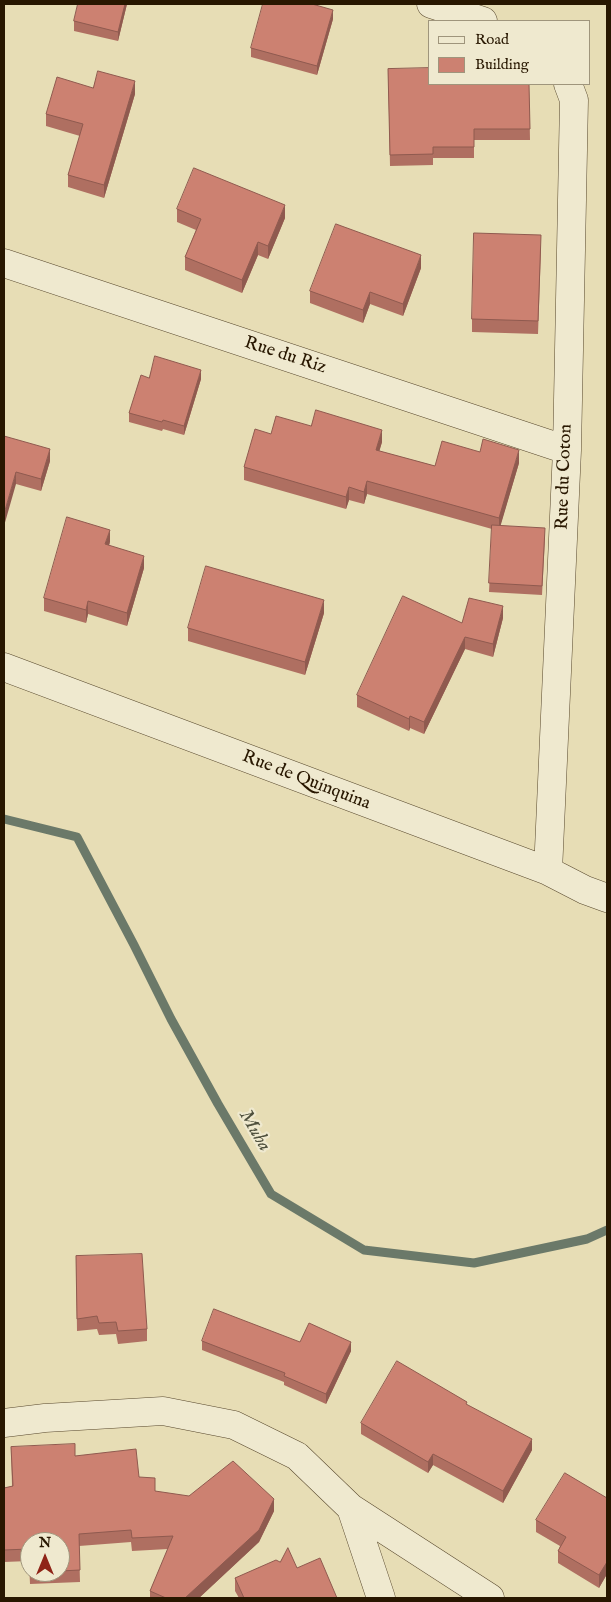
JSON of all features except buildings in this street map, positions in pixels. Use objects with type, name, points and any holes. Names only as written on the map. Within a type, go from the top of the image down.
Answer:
[{"type":"street","points":[[431,4],[480,20]]},
{"type":"street","name":"Rue du Coton","points":[[548,872],[567,450],[574,100],[568,85]]},
{"type":"street","name":"Rue du Riz","points":[[4,263],[567,450]]},
{"type":"street","name":"Rue de Quinquina","points":[[4,667],[548,872],[585,890],[607,898]]},
{"type":"street","points":[[4,1424],[45,1418],[163,1411],[234,1425],[298,1456],[351,1508],[490,1598]]},
{"type":"street","points":[[351,1508],[381,1598]]},
{"type":"waterway","name":"Muha","points":[[4,819],[77,837],[171,1019],[271,1194],[364,1250],[474,1263],[587,1239],[607,1230]]}]
